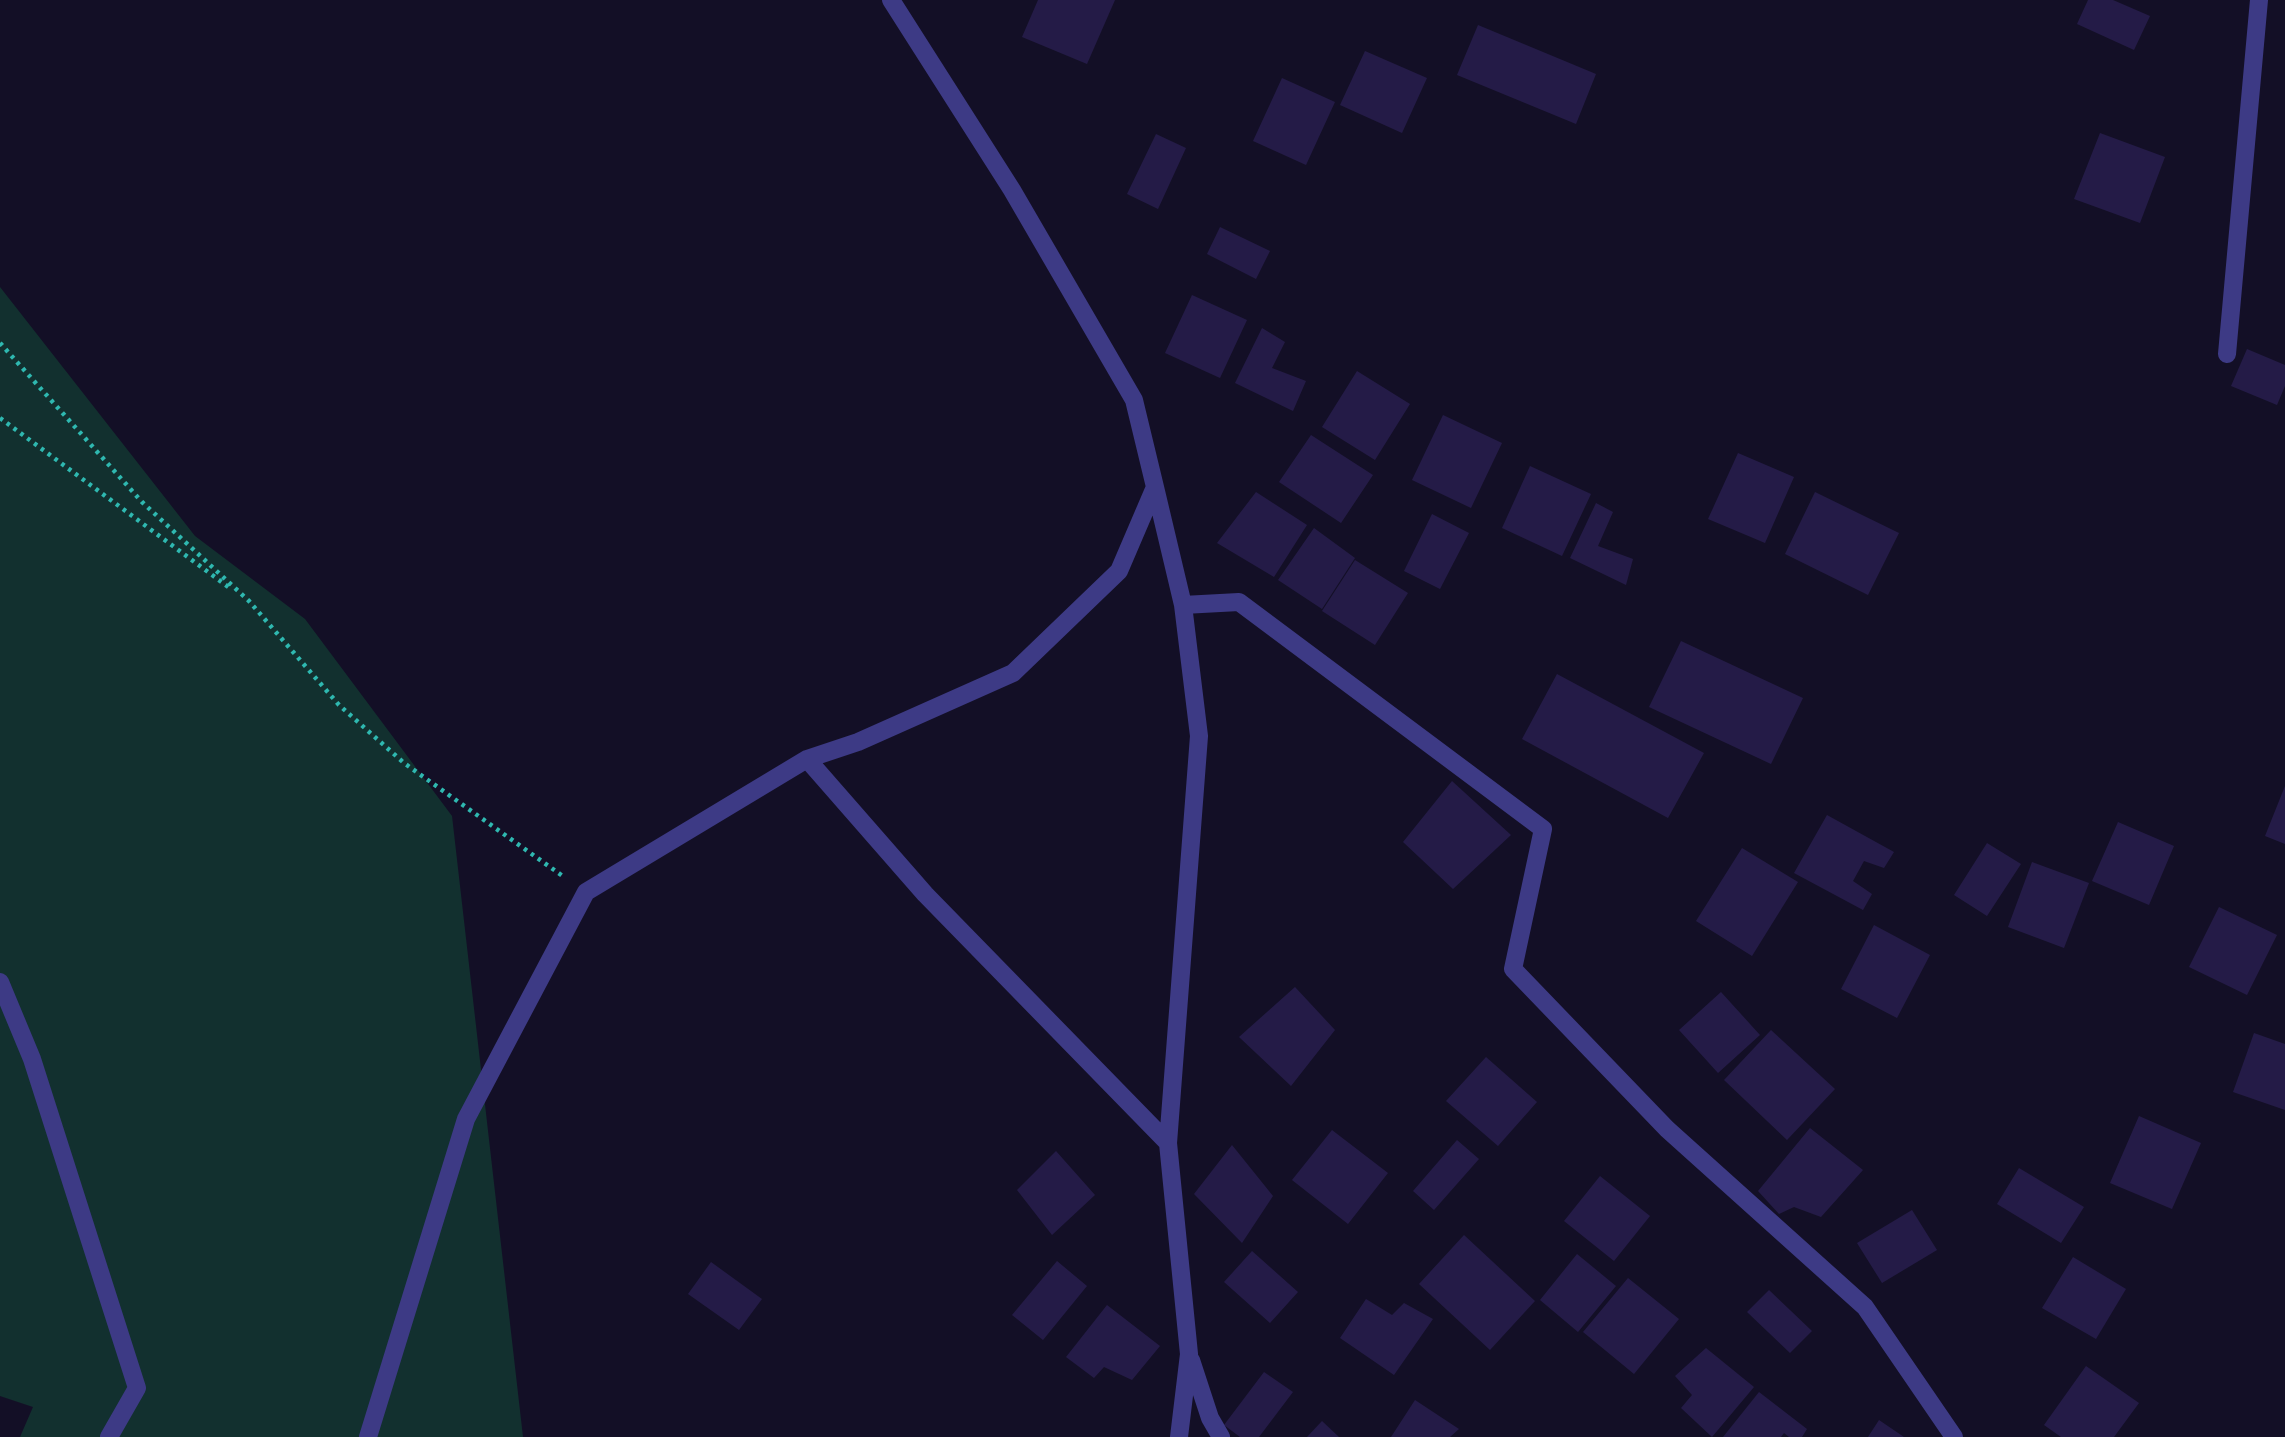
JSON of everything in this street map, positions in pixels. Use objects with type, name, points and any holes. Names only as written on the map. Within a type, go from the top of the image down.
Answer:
[{"type":"street","points":[[891,0],[1012,190],[1134,400],[1183,605],[1199,736],[1168,1143],[1189,1354],[1210,1419],[1221,1437]]},
{"type":"street","points":[[2227,354],[2259,0]]},
{"type":"street","points":[[368,1437],[466,1119],[586,892],[807,759],[858,742],[1013,673],[1119,571],[1155,487]]},
{"type":"street","points":[[1183,605],[1239,602],[1543,829],[1513,969],[1667,1129],[1865,1307],[1954,1437]]},
{"type":"street","points":[[807,759],[925,894],[1168,1143]]},
{"type":"street","points":[[0,982],[32,1059],[137,1388],[109,1437]]},
{"type":"street","points":[[1179,1437],[1189,1354]]},
{"type":"path","points":[[0,343],[142,502],[249,601],[339,705],[404,763],[586,892]]},
{"type":"path","points":[[0,418],[249,601]]},
{"type":"green space","points":[[0,287],[195,536],[305,619],[452,816],[523,1437],[20,1437],[33,1407],[0,1396]]},
{"type":"building","points":[[1038,0],[1115,0],[1087,64],[1022,37]]},
{"type":"building","points":[[2088,0],[2113,0],[2150,16],[2134,50],[2077,24]]},
{"type":"building","points":[[1478,25],[1596,74],[1576,124],[1457,75]]},
{"type":"building","points":[[1365,51],[1427,78],[1402,133],[1340,105]]},
{"type":"building","points":[[1282,78],[1335,102],[1306,165],[1253,141]]},
{"type":"building","points":[[2100,133],[2165,157],[2140,223],[2074,199]]},
{"type":"building","points":[[1156,134],[1186,148],[1158,209],[1127,194]]},
{"type":"building","points":[[1220,227],[1270,251],[1256,279],[1207,254]]},
{"type":"building","points":[[1192,295],[1247,320],[1220,378],[1165,353]]},
{"type":"building","points":[[1262,328],[1285,342],[1272,368],[1306,381],[1293,411],[1235,383]]},
{"type":"building","points":[[2247,349],[2285,365],[2285,386],[2277,405],[2231,386]]},
{"type":"building","points":[[1357,371],[1410,404],[1375,460],[1322,427]]},
{"type":"building","points":[[1443,415],[1502,443],[1471,508],[1412,480]]},
{"type":"building","points":[[1311,435],[1373,475],[1341,523],[1279,482]]},
{"type":"building","points":[[1738,453],[1794,477],[1765,543],[1708,519]]},
{"type":"building","points":[[1530,466],[1591,494],[1562,556],[1502,528]]},
{"type":"building","points":[[1256,492],[1307,525],[1274,577],[1217,543]]},
{"type":"building","points":[[1815,492],[1899,533],[1868,595],[1785,554]]},
{"type":"building","points":[[1596,503],[1613,512],[1598,546],[1633,559],[1626,585],[1570,558]]},
{"type":"building","points":[[1432,514],[1469,533],[1440,589],[1404,571]]},
{"type":"building","points":[[1314,528],[1355,558],[1322,609],[1278,580]]},
{"type":"building","points":[[1355,560],[1408,593],[1375,645],[1322,611]]},
{"type":"building","points":[[1681,641],[1803,698],[1771,764],[1649,707]]},
{"type":"building","points":[[1557,674],[1704,753],[1668,818],[1522,739]]},
{"type":"building","points":[[1452,781],[1511,835],[1453,889],[1403,842]]},
{"type":"building","points":[[2285,786],[2285,844],[2265,836]]},
{"type":"building","points":[[1827,815],[1894,852],[1884,868],[1864,861],[1853,881],[1872,894],[1863,910],[1794,873]]},
{"type":"building","points":[[2118,822],[2174,846],[2149,905],[2092,881]]},
{"type":"building","points":[[1987,843],[2021,864],[1987,916],[1954,895]]},
{"type":"building","points":[[1742,848],[1798,882],[1752,956],[1696,921]]},
{"type":"building","points":[[2032,862],[2089,883],[2064,948],[2008,927]]},
{"type":"building","points":[[2219,907],[2277,935],[2247,995],[2189,967]]},
{"type":"building","points":[[1874,925],[1930,955],[1897,1018],[1841,989]]},
{"type":"building","points":[[1295,987],[1335,1030],[1291,1086],[1239,1037]]},
{"type":"building","points":[[1721,992],[1760,1035],[1718,1073],[1679,1030]]},
{"type":"building","points":[[1771,1030],[1835,1089],[1787,1140],[1724,1080]]},
{"type":"building","points":[[2254,1033],[2285,1044],[2285,1110],[2233,1092]]},
{"type":"building","points":[[1486,1057],[1537,1102],[1498,1146],[1446,1101]]},
{"type":"building","points":[[2139,1116],[2201,1143],[2172,1209],[2110,1183]]},
{"type":"building","points":[[1810,1128],[1863,1170],[1821,1217],[1794,1207],[1779,1214],[1758,1191]]},
{"type":"building","points":[[1332,1130],[1388,1173],[1348,1224],[1292,1180]]},
{"type":"building","points":[[1457,1140],[1479,1159],[1434,1210],[1413,1191]]},
{"type":"building","points":[[1232,1145],[1273,1196],[1242,1243],[1194,1194]]},
{"type":"building","points":[[1056,1151],[1095,1195],[1052,1235],[1017,1190]]},
{"type":"building","points":[[2019,1168],[2084,1207],[2061,1243],[1997,1204]]},
{"type":"building","points":[[1600,1176],[1650,1216],[1614,1261],[1564,1221]]},
{"type":"building","points":[[1912,1210],[1937,1250],[1882,1283],[1857,1243]]},
{"type":"building","points":[[1464,1235],[1535,1301],[1490,1350],[1419,1284]]},
{"type":"building","points":[[1252,1251],[1298,1292],[1270,1323],[1224,1282]]},
{"type":"building","points":[[1577,1254],[1616,1286],[1578,1332],[1540,1300]]},
{"type":"building","points":[[2073,1257],[2126,1289],[2096,1339],[2042,1308]]},
{"type":"building","points":[[1057,1261],[1087,1286],[1043,1340],[1012,1315]]},
{"type":"building","points":[[711,1262],[762,1299],[739,1330],[688,1294]]},
{"type":"building","points":[[1628,1278],[1679,1319],[1634,1374],[1583,1332]]},
{"type":"building","points":[[1769,1290],[1812,1331],[1790,1353],[1747,1312]]},
{"type":"building","points":[[1366,1299],[1392,1315],[1404,1303],[1433,1319],[1394,1375],[1340,1338]]},
{"type":"building","points":[[1107,1305],[1160,1346],[1132,1380],[1104,1367],[1094,1378],[1066,1357]]},
{"type":"building","points":[[1706,1348],[1754,1387],[1712,1437],[1681,1408],[1692,1395],[1675,1376]]},
{"type":"building","points":[[2086,1366],[2139,1403],[2114,1437],[2061,1437],[2044,1425]]},
{"type":"building","points":[[1264,1372],[1293,1392],[1259,1437],[1240,1437],[1224,1425]]},
{"type":"building","points":[[1759,1392],[1807,1429],[1802,1437],[1789,1437],[1784,1433],[1781,1437],[1723,1437]]},
{"type":"building","points":[[1415,1400],[1459,1429],[1450,1437],[1391,1437]]},
{"type":"building","points":[[1879,1420],[1904,1437],[1868,1437]]},
{"type":"building","points":[[1322,1421],[1339,1437],[1307,1437]]}]
